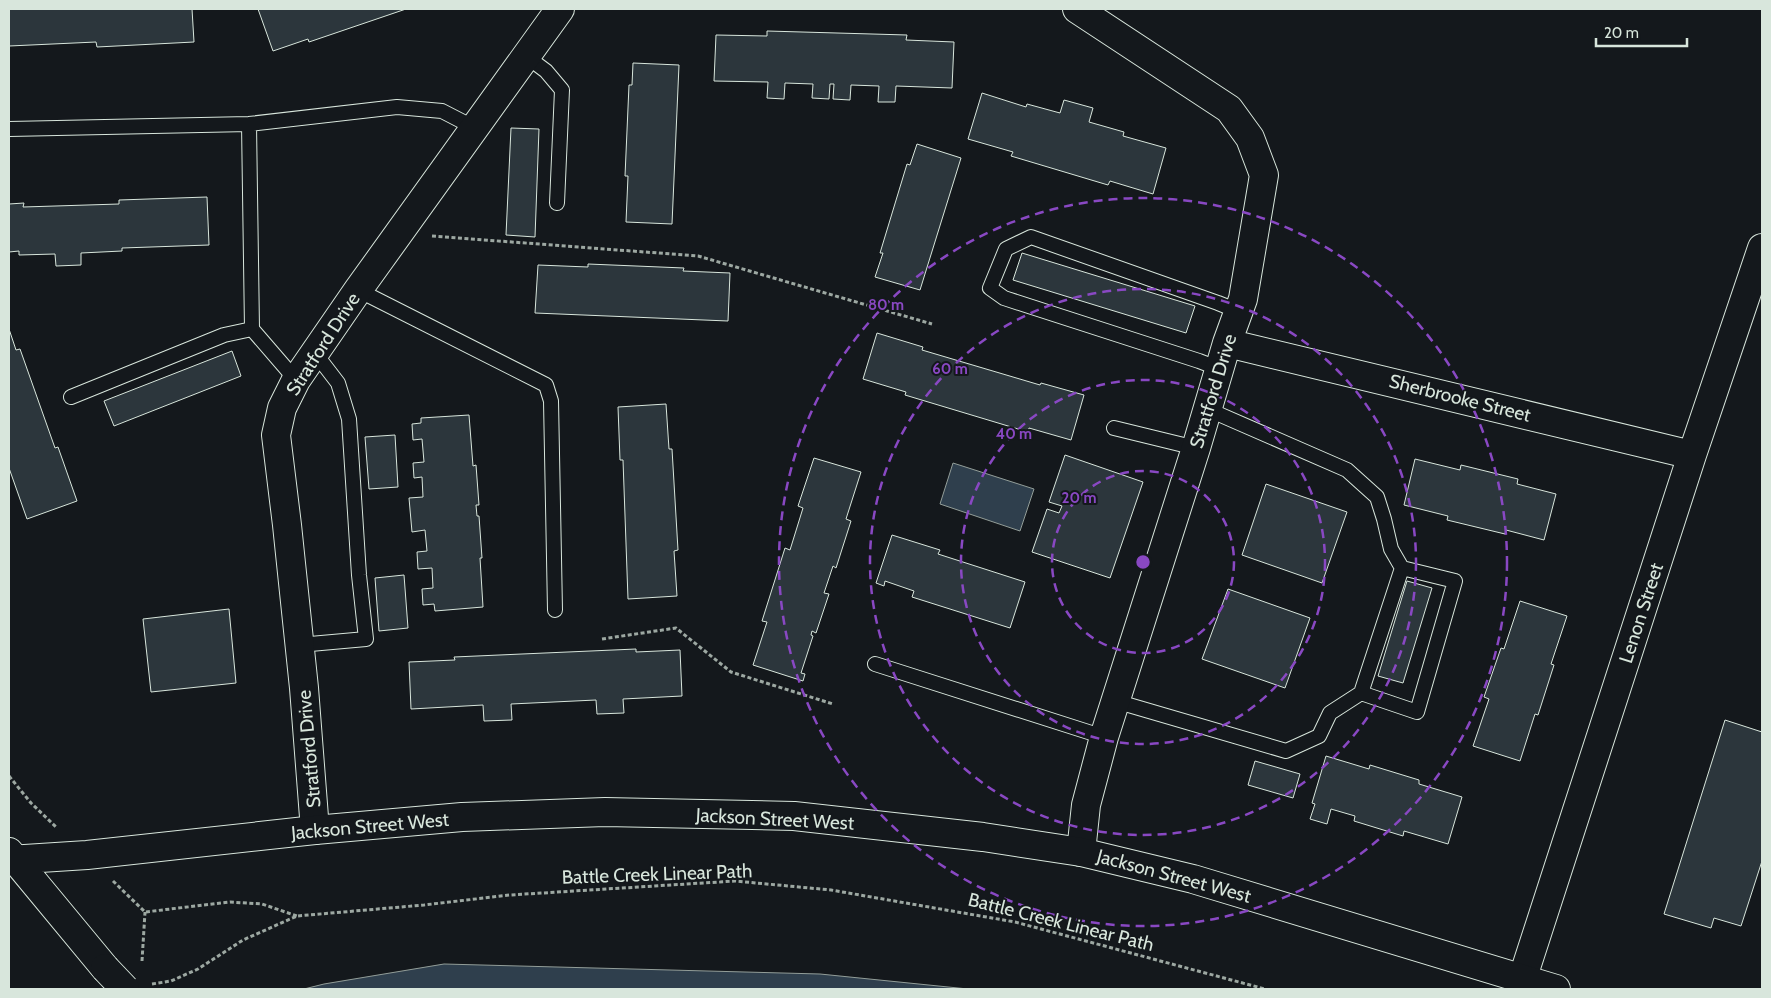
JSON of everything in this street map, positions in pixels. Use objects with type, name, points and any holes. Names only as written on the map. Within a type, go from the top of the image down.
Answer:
[{"type":"street","name":"Stratford Drive","points":[[315,830],[299,645],[276,435],[282,408],[296,380],[358,290],[560,9]]},
{"type":"street","name":"Stratford Drive","points":[[1077,9],[1230,110],[1250,138],[1264,175],[1243,298],[1104,737],[1086,805],[1081,852]]},
{"type":"street","name":"Lenon Street","points":[[1522,980],[1692,455],[1762,248]]},
{"type":"street","name":"Sherbrooke Street","points":[[1224,356],[1692,455]]},
{"type":"street","name":"Jackson Street West","points":[[11,856],[87,855],[315,830],[462,817],[605,812],[794,816],[982,837],[1081,852],[1193,879],[1556,989]]},
{"type":"street","points":[[11,856],[105,968],[134,987]]},
{"type":"lane","points":[[526,56],[546,71],[562,90],[557,203]]},
{"type":"lane","points":[[9,129],[249,124],[397,107],[442,111],[475,128]]},
{"type":"lane","points":[[249,124],[252,329],[296,380]]},
{"type":"lane","points":[[1224,356],[1199,360],[1004,298],[990,288],[1006,249],[1031,237],[1238,311]]},
{"type":"lane","points":[[358,290],[546,384],[551,401],[555,610]]},
{"type":"lane","points":[[71,397],[224,335],[252,329]]},
{"type":"lane","points":[[299,645],[366,639],[359,576],[349,419],[338,383],[315,353]]},
{"type":"lane","points":[[1207,409],[1347,470],[1377,497],[1390,549],[1402,568],[1455,581],[1417,712],[1361,693]]},
{"type":"lane","points":[[1114,428],[1196,448]]},
{"type":"lane","points":[[1115,701],[1286,751],[1318,736],[1330,713],[1361,693],[1402,568]]},
{"type":"lane","points":[[875,664],[1104,737]]},
{"type":"path","points":[[429,236],[698,256],[932,324]]},
{"type":"path","points":[[602,638],[676,628],[731,672],[833,704]]},
{"type":"path","name":"Battle Creek Linear Path","points":[[134,987],[172,981],[198,969],[243,940],[297,916],[510,895],[735,882],[831,890],[1015,922],[1265,989]]},
{"type":"path","points":[[142,961],[145,912]]},
{"type":"water","points":[[953,463],[1034,489],[1020,531],[940,504]]},
{"type":"water","points":[[444,964],[820,974],[968,989],[304,989]]},
{"type":"building","points":[[9,9],[192,9],[194,42],[97,47],[96,42],[9,46]]},
{"type":"building","points":[[258,9],[406,9],[309,42],[308,39],[273,51]]},
{"type":"building","points":[[767,31],[907,35],[906,40],[954,42],[952,88],[896,86],[895,102],[878,102],[879,86],[851,85],[850,100],[833,99],[834,84],[830,84],[829,99],[812,98],[813,84],[785,83],[784,99],[767,98],[768,82],[714,81],[716,35],[767,36]]},
{"type":"building","points":[[633,63],[679,65],[672,224],[626,222],[628,176],[625,176],[629,85],[632,85]]},
{"type":"building","points":[[982,93],[1026,107],[1027,104],[1060,113],[1064,100],[1093,108],[1089,122],[1124,132],[1123,136],[1166,148],[1153,194],[1110,181],[1108,185],[1011,156],[1013,152],[968,139]]},
{"type":"building","points":[[511,128],[539,129],[535,237],[506,235]]},
{"type":"building","points":[[917,144],[961,158],[920,290],[875,277],[883,253],[880,253],[907,164],[910,165]]},
{"type":"building","points":[[207,197],[209,245],[122,248],[122,251],[81,253],[81,265],[56,266],[55,254],[19,255],[19,251],[9,252],[9,204],[24,203],[23,207],[119,204],[119,200]]},
{"type":"building","points":[[1022,253],[1195,306],[1186,333],[1013,280]]},
{"type":"building","points":[[588,264],[684,268],[683,271],[730,273],[728,321],[535,313],[538,265],[588,267]]},
{"type":"building","points":[[9,329],[16,350],[20,349],[55,448],[58,447],[77,501],[27,519],[9,468]]},
{"type":"building","points":[[877,333],[923,347],[922,350],[1040,385],[1041,383],[1084,395],[1071,440],[1029,428],[1028,432],[905,395],[906,392],[863,379]]},
{"type":"building","points":[[232,351],[241,376],[114,426],[104,401]]},
{"type":"building","points":[[666,404],[669,449],[672,449],[678,550],[674,551],[677,596],[628,599],[623,460],[620,460],[618,407]]},
{"type":"building","points":[[469,415],[473,466],[476,465],[479,505],[476,505],[477,516],[479,516],[482,558],[480,558],[483,607],[435,611],[434,604],[423,605],[422,589],[433,588],[432,568],[418,569],[417,552],[427,551],[425,530],[412,532],[409,498],[423,497],[422,477],[414,478],[413,463],[424,462],[422,439],[413,440],[412,424],[421,423],[421,418]]},
{"type":"building","points":[[395,435],[398,487],[369,489],[365,437]]},
{"type":"building","points":[[1065,455],[1143,482],[1110,578],[1032,552],[1047,509],[1059,513],[1062,506],[1049,502]]},
{"type":"building","points":[[814,458],[861,472],[846,519],[851,521],[836,568],[833,566],[824,593],[829,594],[816,633],[812,631],[811,635],[813,636],[801,673],[805,674],[803,681],[753,665],[767,622],[762,621],[785,548],[790,550],[803,508],[798,506]]},
{"type":"building","points":[[1415,459],[1460,470],[1461,465],[1518,479],[1517,484],[1556,494],[1544,540],[1506,530],[1505,534],[1447,520],[1448,516],[1404,505]]},
{"type":"building","points":[[1266,484],[1347,512],[1322,583],[1242,555]]},
{"type":"building","points":[[892,535],[940,550],[938,554],[1025,582],[1010,628],[912,597],[914,591],[885,581],[884,586],[876,583]]},
{"type":"building","points":[[404,575],[408,628],[379,631],[375,578]]},
{"type":"building","points":[[1407,581],[1432,588],[1403,683],[1378,676]]},
{"type":"building","points":[[1228,589],[1310,618],[1285,688],[1202,659]]},
{"type":"building","points":[[1520,601],[1567,616],[1551,664],[1554,665],[1538,715],[1535,714],[1520,761],[1473,746],[1489,699],[1484,697],[1501,648],[1504,649]]},
{"type":"building","points":[[229,609],[236,683],[151,692],[143,619]]},
{"type":"building","points":[[636,649],[636,652],[680,650],[682,696],[623,699],[624,713],[597,714],[596,700],[511,704],[512,720],[484,721],[483,705],[411,709],[409,662],[455,660],[454,657]]},
{"type":"building","points":[[1725,720],[1762,732],[1762,861],[1741,926],[1714,918],[1711,928],[1664,914]]},
{"type":"building","points":[[1326,756],[1369,769],[1370,765],[1419,780],[1419,784],[1462,797],[1448,844],[1404,831],[1403,836],[1354,821],[1355,816],[1331,809],[1327,824],[1310,819],[1315,804],[1312,803]]},
{"type":"building","points":[[1255,761],[1300,774],[1293,798],[1248,785]]}]
